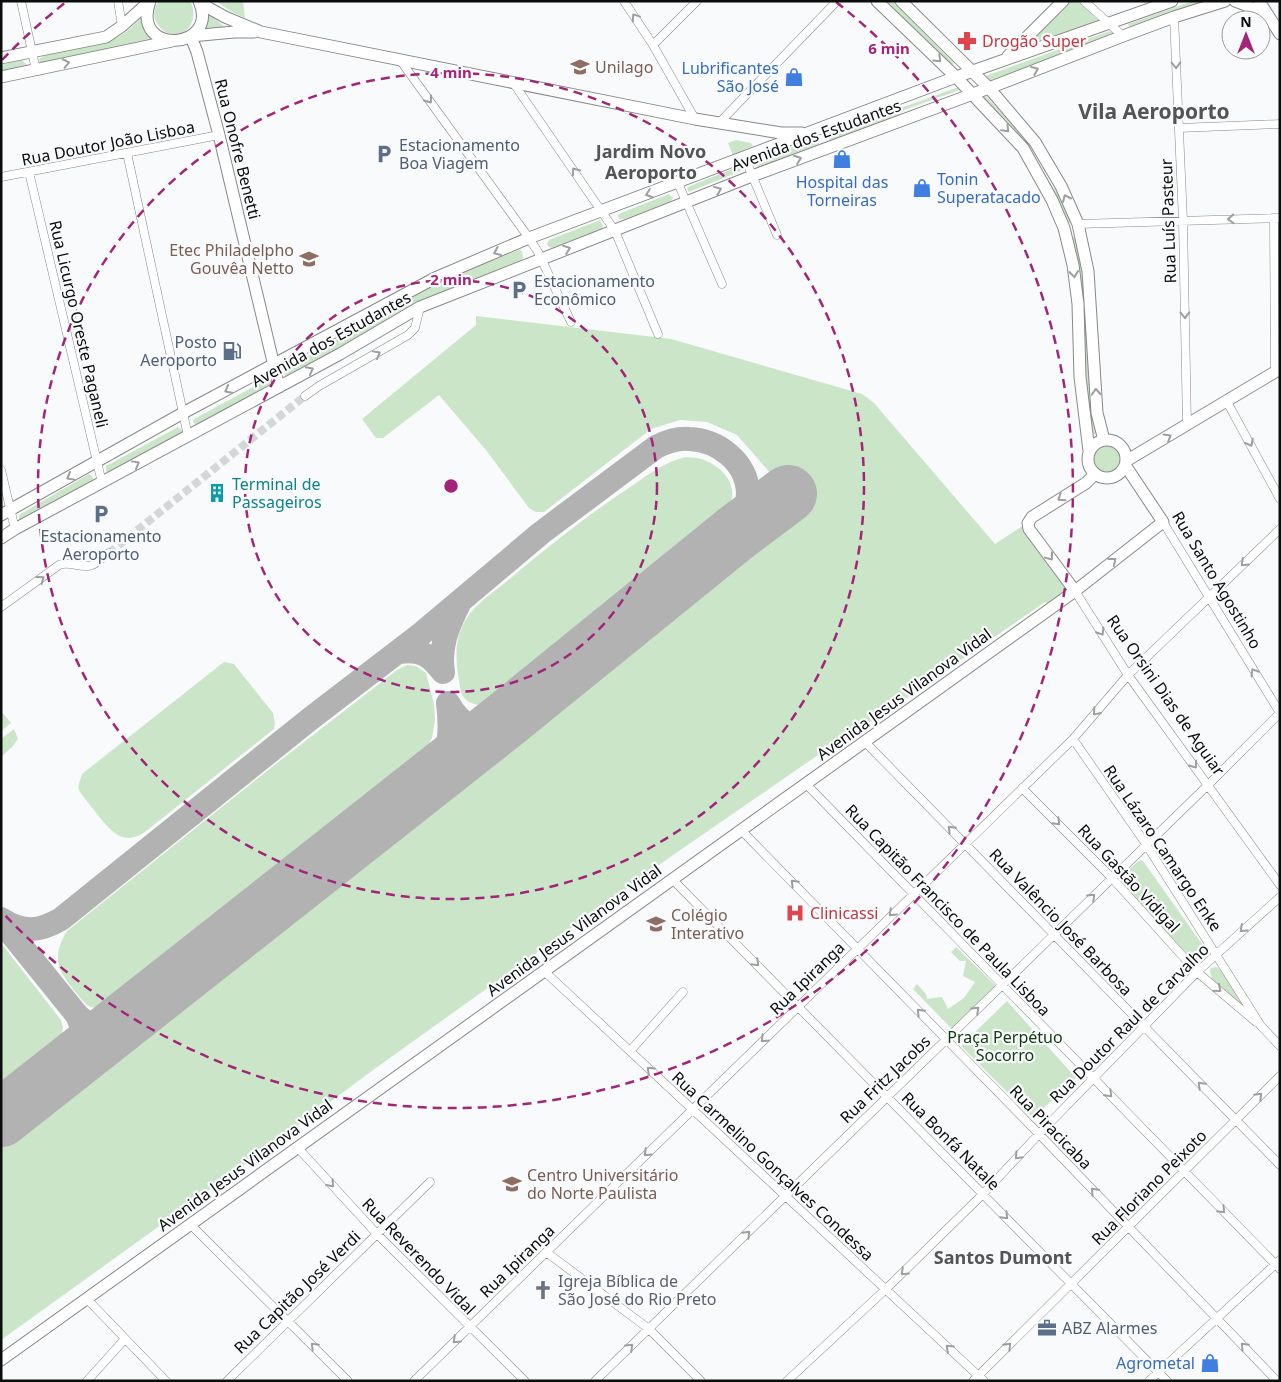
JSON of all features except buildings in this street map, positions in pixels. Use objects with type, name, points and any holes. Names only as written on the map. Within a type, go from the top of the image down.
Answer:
[{"type":"street","points":[[21,1],[36,70]]},
{"type":"street","points":[[118,1],[122,26]]},
{"type":"street","points":[[624,1],[653,45],[695,119]]},
{"type":"street","points":[[653,45],[697,1]]},
{"type":"street","points":[[719,123],[837,1]]},
{"type":"street","points":[[877,1],[956,77],[1023,148],[1052,200],[1064,228],[1073,265],[1078,304],[1080,377],[1090,451]]},
{"type":"street","points":[[901,1],[989,88],[1035,142],[1053,170],[1078,224],[1088,272],[1097,413],[1104,440]]},
{"type":"street","points":[[1004,60],[1063,1]]},
{"type":"street","points":[[1084,1],[1123,36]]},
{"type":"street","name":"Avenida dos Estudantes","points":[[6,513],[183,414],[435,278],[529,238],[956,77],[1172,1]]},
{"type":"street","name":"Avenida dos Estudantes","points":[[1,538],[340,354],[420,307],[752,176],[972,95],[1174,17],[1225,1]]},
{"type":"street","points":[[1236,1],[1260,12],[1280,34]]},
{"type":"street","points":[[1259,1],[1272,24]]},
{"type":"street","points":[[1,58],[106,37],[122,26],[149,2]]},
{"type":"street","points":[[149,2],[147,20],[150,28],[164,40],[172,41]]},
{"type":"street","points":[[191,37],[198,30],[201,22],[200,2]]},
{"type":"street","points":[[200,2],[224,17],[260,32],[695,119],[781,133],[814,131],[827,148]]},
{"type":"street","name":"Rua Luís Pasteur","points":[[1174,17],[1182,221],[1187,426]]},
{"type":"street","points":[[1,77],[191,37],[234,32],[260,32]]},
{"type":"street","name":"Rua Onofre Benetti","points":[[191,37],[197,52],[219,135],[273,365],[280,387]]},
{"type":"street","points":[[400,60],[529,238],[571,322]]},
{"type":"street","points":[[512,81],[614,231],[658,334]]},
{"type":"street","points":[[1178,128],[1280,124]]},
{"type":"street","points":[[743,127],[760,135],[765,142],[766,150]]},
{"type":"street","name":"Rua Doutor João Lisboa","points":[[1,177],[219,135]]},
{"type":"street","points":[[127,153],[188,436]]},
{"type":"street","points":[[744,158],[777,236]]},
{"type":"street","points":[[1034,167],[1039,166],[1053,170]]},
{"type":"street","name":"Rua Licurgo Oreste Paganeli","points":[[29,172],[102,483]]},
{"type":"street","points":[[678,183],[722,284]]},
{"type":"street","points":[[1078,224],[1277,218],[1277,370],[1126,463]]},
{"type":"street","points":[[305,396],[408,335],[415,328],[420,307]]},
{"type":"street","points":[[1226,400],[1280,499]]},
{"type":"street","points":[[1104,440],[1118,443],[1126,454],[1126,463],[1122,471],[1116,476],[1109,478],[1095,474],[1089,466],[1088,456],[1090,451],[1098,442],[1104,440]]},
{"type":"street","name":"Rua Santo Agostinho","points":[[1126,463],[1280,713]]},
{"type":"street","points":[[1,470],[6,513],[15,529]]},
{"type":"street","name":"Rua Orsini Dias de Aguiar","points":[[1095,474],[1086,483],[1032,517],[1028,523],[1029,529],[1075,591],[1128,675],[1280,885]]},
{"type":"street","name":"Avenida Jesus Vilanova Vidal","points":[[1,1360],[1075,591],[1163,522]]},
{"type":"street","name":"Rua Ipiranga","points":[[414,1381],[1073,739],[1128,675],[1280,529]]},
{"type":"street","points":[[1,607],[59,565],[65,563],[87,567],[109,553]]},
{"type":"street","name":"Rua Fritz Jacobs","points":[[595,1381],[1280,713]]},
{"type":"street","name":"Rua Lázaro Camargo Enke","points":[[1073,739],[1146,844],[1261,1026],[1280,1046]]},
{"type":"street","name":"Rua Valêncio José Barbosa","points":[[865,742],[1280,1165]]},
{"type":"street","name":"Rua Capitão Francisco de Paula Lisboa","points":[[806,784],[1278,1265]]},
{"type":"street","name":"Rua Gastão Vidigal","points":[[1022,788],[1112,878],[1197,972],[1261,1026]]},
{"type":"street","name":"Rua Piracicaba","points":[[741,830],[1278,1381]]},
{"type":"street","name":"Rua Bonfá Natale","points":[[672,879],[1167,1381]]},
{"type":"street","name":"Rua Doutor Raul de Carvalho","points":[[787,1381],[886,1289],[983,1194],[1093,1078],[1216,953],[1280,897]]},
{"type":"street","name":"Rua Carmelino Gonçalves Condessa","points":[[544,971],[886,1289],[979,1379]]},
{"type":"street","points":[[630,1051],[683,992]]},
{"type":"street","name":"Rua Floriano Peixoto","points":[[979,1379],[1071,1283],[1280,1076]]},
{"type":"street","name":"Rua Reverendo Vidal","points":[[298,1148],[376,1234],[525,1381]]},
{"type":"street","name":"Rua Capitão José Verdi","points":[[227,1381],[430,1182]]},
{"type":"street","points":[[190,1224],[348,1381]]},
{"type":"street","points":[[546,1252],[648,1329],[701,1381]]},
{"type":"street","points":[[1149,1381],[1278,1265]]},
{"type":"street","points":[[87,1299],[124,1340],[166,1381]]},
{"type":"street","points":[[87,1381],[124,1340]]},
{"type":"green space","points":[[159,1],[191,2],[192,22],[188,29],[174,34],[160,27],[154,14],[155,7]]},
{"type":"green space","points":[[216,1],[243,1],[245,18],[232,12]]},
{"type":"green space","points":[[893,1],[954,63],[951,67],[888,3]]},
{"type":"green space","points":[[1068,1],[1078,1],[1099,21],[1018,51]]},
{"type":"green space","points":[[1193,1],[1209,1],[1130,29],[1128,24]]},
{"type":"green space","points":[[207,12],[227,29],[203,32]]},
{"type":"green space","points":[[142,17],[154,38],[151,40],[44,65],[40,62],[39,59],[43,56],[119,37]]},
{"type":"green space","points":[[1110,31],[1114,35],[986,83],[983,77]]},
{"type":"green space","points":[[22,60],[27,65],[26,68],[1,73],[1,65]]},
{"type":"green space","points":[[959,87],[960,89],[954,92],[904,110],[899,116],[831,141],[827,137],[829,134]]},
{"type":"green space","points":[[984,94],[1024,137],[1022,138],[1005,119],[1002,120],[981,101],[981,95]]},
{"type":"green space","points":[[819,139],[819,144],[757,167],[755,160]]},
{"type":"green space","points":[[736,140],[751,143],[753,146],[733,155],[728,143]]},
{"type":"green space","points":[[737,167],[741,171],[689,192],[687,189],[688,187]]},
{"type":"green space","points":[[1045,176],[1058,194],[1070,223],[1067,223]]},
{"type":"green space","points":[[669,194],[673,198],[671,201],[625,219],[619,219],[618,215],[621,213]]},
{"type":"green space","points":[[600,220],[603,226],[601,229],[552,248],[547,244],[549,240]]},
{"type":"green space","points":[[1072,237],[1075,238],[1084,275],[1089,375],[1096,433],[1092,437],[1090,436]]},
{"type":"green space","points":[[519,250],[522,251],[523,259],[518,262],[440,293],[288,378],[285,376],[284,370],[448,278]]},
{"type":"green space","points":[[476,316],[671,339],[862,394],[874,403],[995,544],[1027,523],[1074,591],[1050,607],[1045,602],[873,721],[860,726],[676,853],[1,1340],[1,1147],[325,889],[486,766],[800,511],[801,505],[783,483],[779,483],[737,435],[707,422],[680,420],[651,429],[544,512],[536,512],[529,508],[486,450],[439,395],[383,438],[376,438],[362,419],[476,325]]},
{"type":"green space","points":[[268,379],[272,382],[273,386],[196,425],[193,422],[194,419]]},
{"type":"green space","points":[[178,427],[183,431],[181,435],[109,473],[106,471],[106,466]]},
{"type":"green space","points":[[1107,443],[1119,447],[1123,459],[1119,471],[1107,475],[1095,471],[1091,459],[1095,447]]},
{"type":"green space","points":[[686,457],[699,458],[708,462],[722,471],[727,477],[732,491],[732,498],[729,506],[719,519],[487,705],[473,704],[466,700],[461,692],[456,653],[461,629],[474,608],[599,508],[656,469]]},
{"type":"green space","points":[[89,474],[94,480],[22,521],[19,520],[19,515]]},
{"type":"green space","points":[[224,662],[234,664],[273,713],[274,729],[145,832],[130,838],[118,835],[107,826],[80,792],[78,787],[82,774]]},
{"type":"green space","points":[[407,665],[416,666],[426,673],[434,704],[435,720],[432,738],[420,761],[309,843],[108,1005],[96,1008],[86,1004],[60,969],[59,949],[67,931],[277,763],[397,670]]},
{"type":"green space","points":[[1,711],[11,723],[1,731]]},
{"type":"green space","points":[[14,729],[18,739],[1,757],[1,739]]},
{"type":"green space","points":[[1140,860],[1143,861],[1209,954],[1197,964],[1116,880]]},
{"type":"green space","points":[[1,943],[61,1020],[63,1027],[57,1047],[1,1092]]},
{"type":"green space","points":[[956,947],[995,985],[995,989],[952,1029],[913,989],[917,984],[926,994],[927,999],[942,997],[948,1009],[964,998],[975,982],[963,976],[966,961],[960,961],[951,952]]},
{"type":"green space","points":[[1216,967],[1226,973],[1247,1012],[1212,979],[1211,968]]},
{"type":"green space","name":"Praça Perpétuo Socorro","points":[[1007,1001],[1076,1078],[1033,1118],[961,1046]]},
{"type":"taxiway","points":[[1,919],[24,929],[38,928],[61,919],[310,719],[421,634],[541,533],[656,447],[676,440],[700,440],[720,448],[737,463],[746,482],[748,498],[746,509],[736,533]]},
{"type":"taxiway","points":[[399,652],[413,651],[424,654],[434,661],[443,672],[443,646],[450,622],[458,606]]},
{"type":"taxiway","points":[[421,787],[443,758],[449,740],[448,703],[459,718],[471,726],[486,727],[503,722]]},
{"type":"taxiway","points":[[1,921],[77,1015]]},
{"type":"taxiway","points":[[71,1062],[80,1051],[83,1040],[82,1029],[77,1015],[82,1020],[99,1026],[123,1021]]},
{"type":"runway","points":[[1,1118],[503,722],[736,533],[788,494]]},
{"type":"tunnel","points":[[109,553],[305,396]]},
{"type":"place","name":"Drogão Super","points":[[967,41]]},
{"type":"place","name":"Unilago","points":[[580,67]]},
{"type":"place","name":"Lubrificantes São José","points":[[794,77]]},
{"type":"place","name":"Estacionamento Boa Viagem","points":[[384,154]]},
{"type":"place","name":"Hospital das Torneiras","points":[[842,159]]},
{"type":"place","name":"Tonin Superatacado","points":[[922,188]]},
{"type":"place","name":"Etec Philadelpho Gouvêa Netto","points":[[309,259]]},
{"type":"place","name":"Estacionamento Econômico","points":[[519,290]]},
{"type":"place","name":"Posto Aeroporto","points":[[232,351]]},
{"type":"place","name":"Terminal de Passageiros","points":[[217,493]]},
{"type":"place","name":"Estacionamento Aeroporto","points":[[101,514]]},
{"type":"place","name":"Clinicassi","points":[[795,913]]},
{"type":"place","name":"Colégio Interativo","points":[[656,924]]},
{"type":"place","name":"Centro Universitário do Norte Paulista","points":[[512,1184]]},
{"type":"place","name":"Igreja Bíblica de São José do Rio Preto","points":[[543,1290]]},
{"type":"place","name":"ABZ Alarmes","points":[[1047,1328]]},
{"type":"place","name":"Agrometal","points":[[1210,1363]]},
{"type":"district","name":"Vila Aeroporto","points":[[1154,111]]},
{"type":"district","name":"Jardim Novo Aeroporto","points":[[651,161]]},
{"type":"district","name":"Santos Dumont","points":[[1003,1257]]}]
